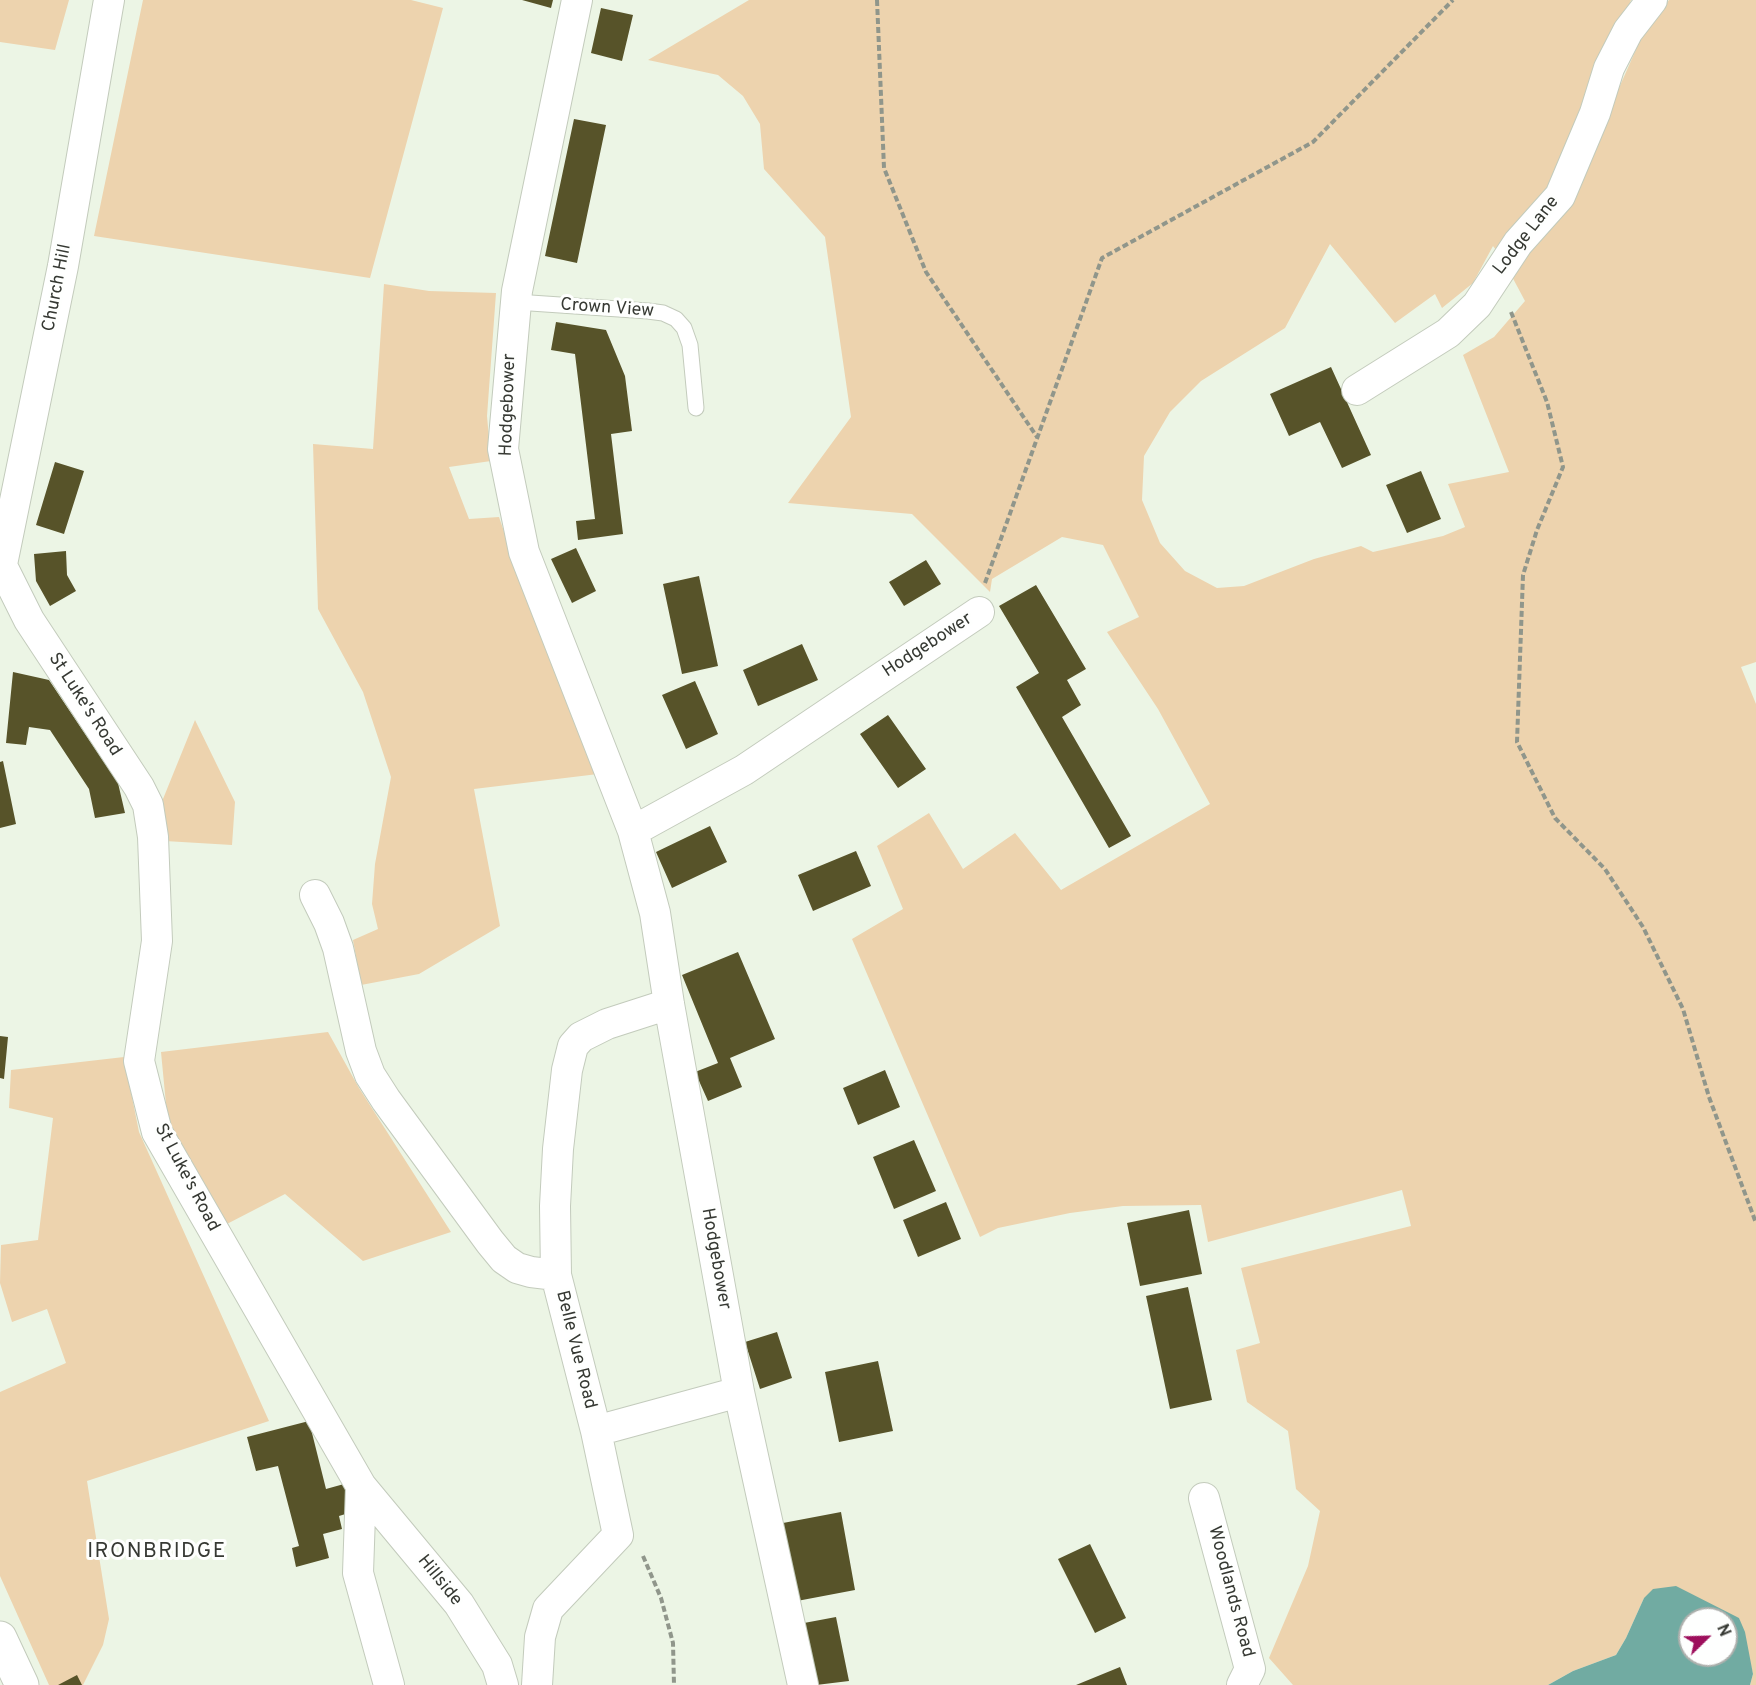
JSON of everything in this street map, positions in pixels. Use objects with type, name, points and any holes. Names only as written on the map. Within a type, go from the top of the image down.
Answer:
[{"type":"main road","points":[[0,1638],[22,1685]]},
{"type":"street","name":"Church Hill","points":[[1,565],[63,266],[109,0]]},
{"type":"street","name":"Hodgebower","points":[[577,0],[516,302],[503,449],[524,552],[633,831],[656,913],[669,1004],[739,1392],[803,1685]]},
{"type":"street","name":"Lodge Lane","points":[[1357,390],[1448,333],[1477,305],[1518,243],[1560,196],[1595,113],[1609,68],[1628,30],[1652,0]]},
{"type":"street","name":"St Luke's Road","points":[[1,565],[29,620],[139,787],[148,805],[153,837],[158,941],[139,1061],[157,1131],[361,1486]]},
{"type":"street","name":"Hodgebower","points":[[633,831],[744,770],[979,612]]},
{"type":"street","name":"Belle Vue Road","points":[[315,896],[329,923],[338,948],[361,1051],[370,1075],[386,1100],[504,1258],[518,1268],[556,1275],[596,1431],[618,1535]]},
{"type":"street","points":[[556,1275],[555,1206],[558,1149],[566,1081],[573,1046],[581,1037],[595,1029],[669,1004]]},
{"type":"street","points":[[596,1431],[739,1392]]},
{"type":"street","points":[[361,1486],[358,1573],[388,1685]]},
{"type":"street","name":"Hillside","points":[[361,1486],[459,1604],[497,1665],[503,1685]]},
{"type":"street","name":"Woodlands Road","points":[[1204,1498],[1250,1669],[1242,1685]]},
{"type":"street","points":[[537,1685],[540,1637],[548,1609],[618,1535]]},
{"type":"lane","name":"Crown View","points":[[516,302],[648,311],[663,313],[676,319],[684,328],[690,345],[696,408]]},
{"type":"path","points":[[877,0],[884,168],[926,272],[1038,438]]},
{"type":"path","points":[[979,612],[984,586],[1102,258],[1313,142],[1453,0]]},
{"type":"path","points":[[1495,276],[1522,335],[1547,402],[1563,468],[1537,530],[1523,575],[1517,742],[1555,818],[1605,869],[1648,937],[1683,1009],[1709,1097],[1756,1224]]},
{"type":"path","points":[[618,1535],[643,1555],[661,1598],[673,1643],[674,1685]]},
{"type":"shaded area","points":[[0,0],[69,0],[55,50],[0,42]]},
{"type":"shaded area","points":[[143,0],[411,0],[443,8],[370,278],[94,236]]},
{"type":"shaded area","points":[[749,0],[1631,0],[1563,168],[1499,254],[1493,246],[1473,283],[1442,308],[1435,294],[1395,323],[1330,244],[1285,328],[1201,381],[1170,412],[1144,456],[1142,500],[1160,543],[1185,571],[1217,588],[1244,586],[1314,559],[1361,546],[1373,552],[1443,536],[1465,527],[1448,484],[1509,472],[1463,355],[1494,337],[1525,301],[1509,271],[1568,203],[1642,36],[1669,0],[1756,0],[1756,662],[1741,667],[1756,704],[1756,1685],[1750,1685],[1753,1674],[1738,1618],[1738,1607],[1687,1607],[1644,1598],[1616,1655],[1573,1671],[1548,1685],[1293,1685],[1269,1658],[1308,1566],[1320,1511],[1296,1489],[1288,1431],[1247,1402],[1236,1350],[1260,1343],[1241,1268],[1411,1226],[1402,1190],[1208,1242],[1201,1205],[1123,1206],[1070,1213],[998,1228],[980,1237],[852,939],[903,909],[877,846],[929,813],[963,869],[1015,833],[1061,890],[1210,804],[1158,709],[1107,632],[1139,617],[1103,545],[1062,537],[992,579],[990,592],[912,514],[788,503],[851,417],[825,237],[764,169],[760,124],[743,96],[718,75],[648,60]]},
{"type":"shaded area","points":[[384,284],[429,291],[496,293],[487,416],[491,461],[449,467],[469,519],[499,517],[533,616],[598,774],[474,789],[500,926],[419,974],[361,985],[353,940],[378,929],[372,904],[375,864],[391,777],[363,692],[318,609],[313,444],[373,449]]},
{"type":"shaded area","points":[[195,720],[235,802],[232,845],[165,841],[163,799]]},
{"type":"shaded area","points":[[328,1032],[359,1088],[451,1232],[363,1261],[285,1194],[223,1226],[168,1125],[161,1052]]},
{"type":"shaded area","points":[[124,1057],[139,1132],[269,1421],[87,1481],[109,1619],[103,1645],[83,1685],[49,1685],[0,1576],[0,1392],[66,1363],[47,1309],[12,1322],[0,1283],[1,1245],[38,1240],[53,1118],[9,1108],[11,1070]]},
{"type":"water","points":[[1676,1586],[1717,1607],[1678,1607],[1678,1667],[1738,1667],[1739,1618],[1745,1632],[1753,1674],[1750,1685],[1548,1685],[1573,1671],[1616,1655],[1644,1598],[1653,1589]]},
{"type":"building","points":[[522,0],[553,0],[551,8]]},
{"type":"building","points":[[601,8],[633,15],[622,61],[591,53]]},
{"type":"building","points":[[574,119],[606,125],[577,263],[545,256]]},
{"type":"building","points":[[556,322],[606,330],[625,376],[632,431],[611,434],[623,534],[578,540],[576,521],[595,519],[575,354],[551,350]]},
{"type":"building","points":[[1331,367],[1371,455],[1342,468],[1320,422],[1289,436],[1270,394]]},
{"type":"building","points":[[55,462],[84,471],[64,534],[36,525]]},
{"type":"building","points":[[1421,471],[1441,519],[1407,533],[1386,485]]},
{"type":"building","points":[[576,548],[596,591],[572,603],[551,559]]},
{"type":"building","points":[[66,551],[67,575],[76,591],[50,606],[36,581],[34,554]]},
{"type":"building","points":[[926,560],[941,584],[904,606],[889,582]]},
{"type":"building","points":[[699,576],[718,666],[682,674],[663,584]]},
{"type":"building","points":[[1036,585],[1086,669],[1067,680],[1081,705],[1062,717],[1131,836],[1109,848],[1016,687],[1039,673],[999,606]]},
{"type":"building","points":[[802,644],[818,680],[758,706],[743,670]]},
{"type":"building","points":[[13,672],[49,680],[118,783],[125,813],[95,818],[89,789],[50,730],[29,727],[26,745],[6,743]]},
{"type":"building","points":[[695,681],[718,734],[686,749],[662,695]]},
{"type":"building","points":[[888,715],[926,769],[898,788],[860,734]]},
{"type":"building","points":[[3,761],[16,824],[0,828],[0,762]]},
{"type":"building","points":[[710,826],[727,862],[672,888],[656,852]]},
{"type":"building","points":[[856,851],[871,886],[813,911],[798,875]]},
{"type":"building","points":[[738,952],[775,1039],[730,1058],[742,1087],[708,1101],[695,1072],[718,1063],[682,975]]},
{"type":"building","points":[[0,1036],[8,1037],[4,1079],[0,1078]]},
{"type":"building","points":[[885,1070],[900,1107],[858,1125],[843,1088]]},
{"type":"building","points":[[914,1140],[936,1191],[894,1209],[873,1157]]},
{"type":"building","points":[[946,1202],[961,1239],[918,1257],[903,1220]]},
{"type":"building","points":[[1189,1210],[1202,1274],[1140,1286],[1127,1223]]},
{"type":"building","points":[[1188,1287],[1212,1400],[1170,1409],[1146,1296]]},
{"type":"building","points":[[777,1332],[792,1378],[760,1389],[745,1342]]},
{"type":"building","points":[[878,1361],[893,1431],[839,1442],[825,1372]]},
{"type":"building","points":[[309,1421],[326,1489],[344,1484],[352,1512],[339,1516],[342,1529],[323,1534],[329,1558],[296,1567],[292,1548],[299,1546],[278,1466],[256,1471],[247,1437]]},
{"type":"building","points":[[841,1512],[855,1590],[797,1601],[783,1523]]},
{"type":"building","points":[[1090,1544],[1126,1618],[1095,1633],[1058,1559]]},
{"type":"building","points":[[836,1617],[849,1681],[816,1685],[804,1623]]},
{"type":"building","points":[[1120,1667],[1127,1685],[1076,1685]]},
{"type":"building","points":[[77,1675],[82,1685],[58,1685]]},
{"type":"district","name":"IRONBRIDGE","points":[[157,1553]]}]
